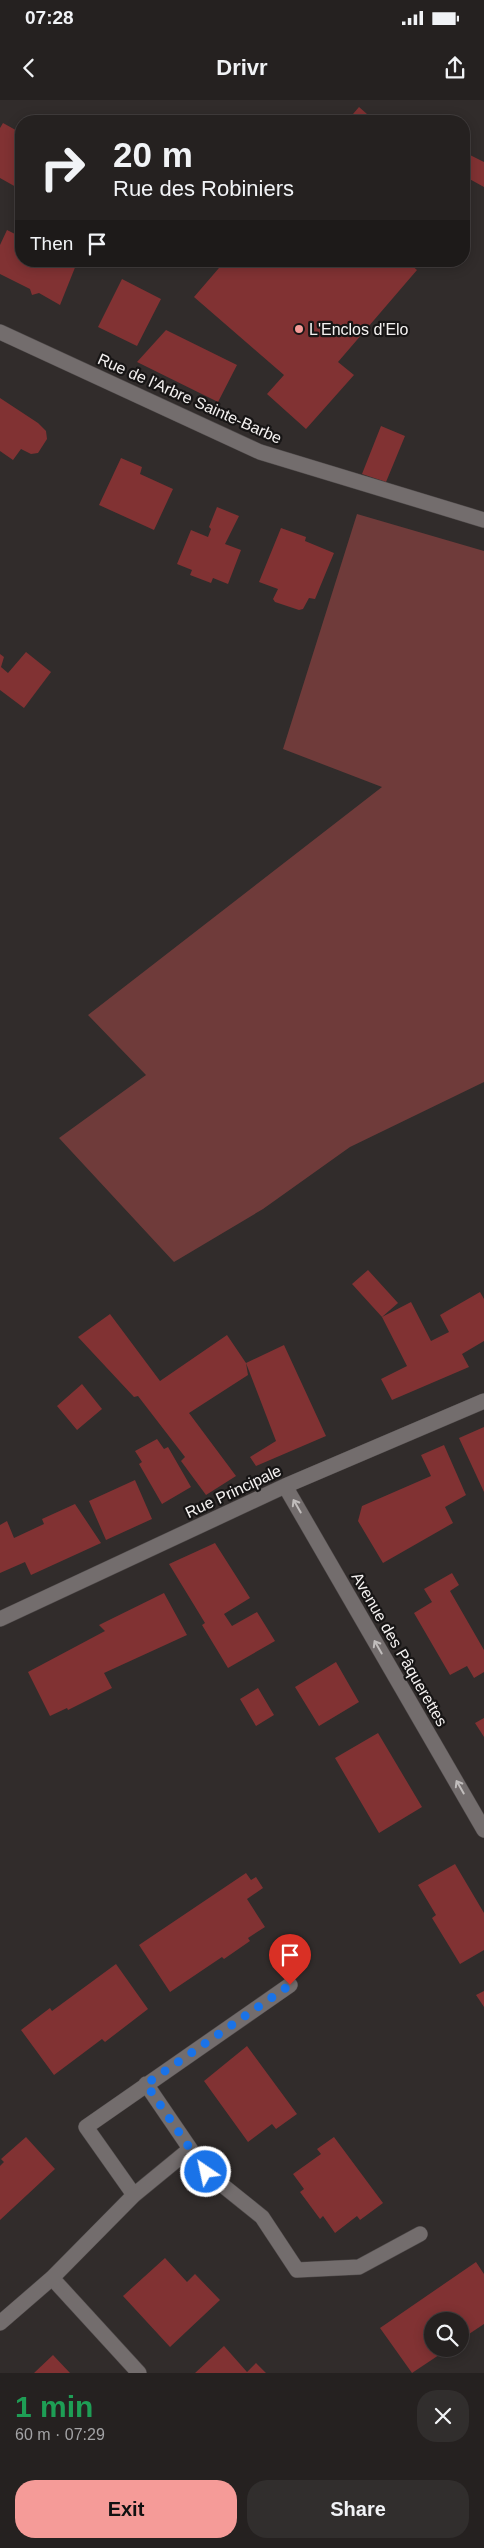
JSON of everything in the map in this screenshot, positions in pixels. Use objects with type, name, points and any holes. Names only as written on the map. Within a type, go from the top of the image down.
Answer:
[{"type":"street","name":"Rue de l'Arbre Sainte-Barbe","points":[[0,332],[260,452],[484,520]]},
{"type":"street","name":"Rue Principale","points":[[0,1619],[285,1486],[484,1401]]},
{"type":"street","name":"Avenue des Pâquerettes","points":[[285,1486],[484,1830]]},
{"type":"street","points":[[134,2195],[86,2127],[290,1985]]},
{"type":"street","points":[[146,2084],[206,2172],[262,2217],[297,2270],[359,2267],[420,2234]]},
{"type":"street","points":[[0,2323],[52,2278],[134,2195],[190,2149]]},
{"type":"street","points":[[52,2278],[139,2373]]},
{"type":"shaded area","points":[[357,514],[484,551],[484,1082],[350,1147],[263,1209],[174,1262],[59,1138],[146,1075],[88,1015],[382,787],[283,749]]},
{"type":"building","points":[[359,107],[368,115],[352,115]]},
{"type":"building","points":[[3,123],[15,130],[15,186],[0,178],[0,128]]},
{"type":"building","points":[[470,155],[484,162],[484,187],[470,179]]},
{"type":"building","points":[[7,230],[15,234],[15,267],[75,267],[60,305],[39,293],[32,295],[30,289],[0,274],[0,245]]},
{"type":"building","name":"L'Enclos d'Elo","points":[[220,267],[413,267],[417,270],[338,362],[354,375],[306,429],[267,394],[284,375],[194,297]]},
{"type":"building","points":[[122,279],[161,299],[137,346],[98,327]]},
{"type":"building","points":[[166,330],[237,365],[218,402],[137,362]]},
{"type":"building","points":[[0,398],[38,423],[46,431],[47,439],[38,453],[31,454],[21,449],[13,460],[0,451]]},
{"type":"building","points":[[381,426],[405,436],[386,482],[362,474]]},
{"type":"building","points":[[121,458],[142,467],[140,474],[173,489],[154,530],[99,505]]},
{"type":"building","points":[[217,507],[239,516],[225,544],[241,550],[228,584],[213,578],[211,583],[190,575],[192,570],[177,564],[191,530],[208,537],[211,529],[209,527]]},
{"type":"building","points":[[281,528],[306,537],[305,541],[334,553],[315,599],[309,598],[303,609],[299,610],[275,602],[273,599],[278,589],[259,582]]},
{"type":"building","points":[[26,652],[51,672],[24,708],[0,690],[0,654],[4,657],[1,667],[8,673]]},
{"type":"building","points":[[368,1270],[398,1303],[382,1317],[352,1284]]},
{"type":"building","points":[[480,1292],[484,1299],[484,1341],[462,1354],[469,1367],[392,1400],[381,1379],[407,1366],[382,1317],[411,1302],[431,1341],[449,1332],[440,1315]]},
{"type":"building","points":[[110,1314],[160,1381],[227,1335],[246,1363],[248,1375],[189,1413],[236,1476],[206,1495],[181,1461],[185,1457],[138,1396],[134,1397],[78,1337]]},
{"type":"building","points":[[284,1345],[326,1436],[256,1466],[250,1457],[276,1441],[246,1363]]},
{"type":"building","points":[[82,1384],[102,1409],[77,1430],[57,1406]]},
{"type":"building","points":[[484,1427],[484,1492],[459,1438]]},
{"type":"building","points":[[157,1439],[164,1449],[168,1447],[191,1487],[162,1504],[139,1464],[142,1462],[135,1451]]},
{"type":"building","points":[[444,1445],[466,1495],[445,1507],[453,1523],[383,1563],[358,1521],[362,1506],[431,1476],[421,1455]]},
{"type":"building","points":[[135,1480],[152,1519],[106,1540],[89,1501]]},
{"type":"building","points":[[75,1504],[101,1543],[31,1575],[25,1562],[0,1573],[0,1525],[7,1521],[14,1538],[44,1524],[42,1519]]},
{"type":"building","points":[[215,1543],[250,1598],[224,1614],[232,1626],[257,1612],[275,1641],[228,1668],[202,1625],[205,1623],[169,1564]]},
{"type":"building","points":[[452,1573],[459,1585],[450,1591],[484,1650],[484,1672],[474,1678],[467,1666],[450,1675],[414,1613],[432,1602],[424,1589]]},
{"type":"building","points":[[164,1593],[187,1635],[104,1673],[112,1688],[68,1710],[67,1708],[50,1716],[28,1672],[105,1631],[99,1625]]},
{"type":"building","points":[[336,1662],[359,1702],[319,1726],[295,1687]]},
{"type":"building","points":[[258,1688],[274,1715],[256,1726],[240,1699]]},
{"type":"building","points":[[484,1718],[484,1737],[475,1723]]},
{"type":"building","points":[[378,1733],[422,1807],[379,1833],[335,1758]]},
{"type":"building","points":[[455,1864],[484,1913],[484,1950],[460,1964],[432,1918],[436,1915],[418,1885]]},
{"type":"building","points":[[246,1873],[251,1880],[256,1877],[263,1888],[247,1899],[265,1927],[248,1938],[250,1941],[224,1959],[222,1957],[170,1992],[139,1945]]},
{"type":"building","points":[[116,1964],[148,2009],[105,2042],[102,2039],[54,2075],[21,2030],[50,2008],[52,2011]]},
{"type":"building","points":[[484,1991],[484,2007],[476,1995]]},
{"type":"building","points":[[247,2046],[297,2114],[276,2129],[272,2124],[248,2142],[204,2081]]},
{"type":"building","points":[[26,2137],[55,2169],[0,2220],[0,2166],[4,2162],[1,2159]]},
{"type":"building","points":[[334,2137],[383,2203],[360,2220],[357,2216],[335,2233],[323,2216],[320,2219],[300,2192],[304,2189],[293,2174],[321,2154],[317,2149]]},
{"type":"building","points":[[165,2258],[187,2282],[195,2274],[220,2300],[170,2347],[123,2296]]},
{"type":"building","points":[[476,2262],[484,2274],[484,2324],[469,2334],[469,2312],[424,2312],[424,2357],[436,2357],[412,2373],[380,2328]]},
{"type":"building","points":[[224,2346],[247,2372],[256,2363],[266,2373],[195,2373]]},
{"type":"building","points":[[53,2355],[70,2373],[34,2373]]},
{"type":"place","name":"L'Enclos d'Elo","points":[[299,329]]},
{"type":"route","points":[[206,2172],[146,2084],[290,1985]]}]
